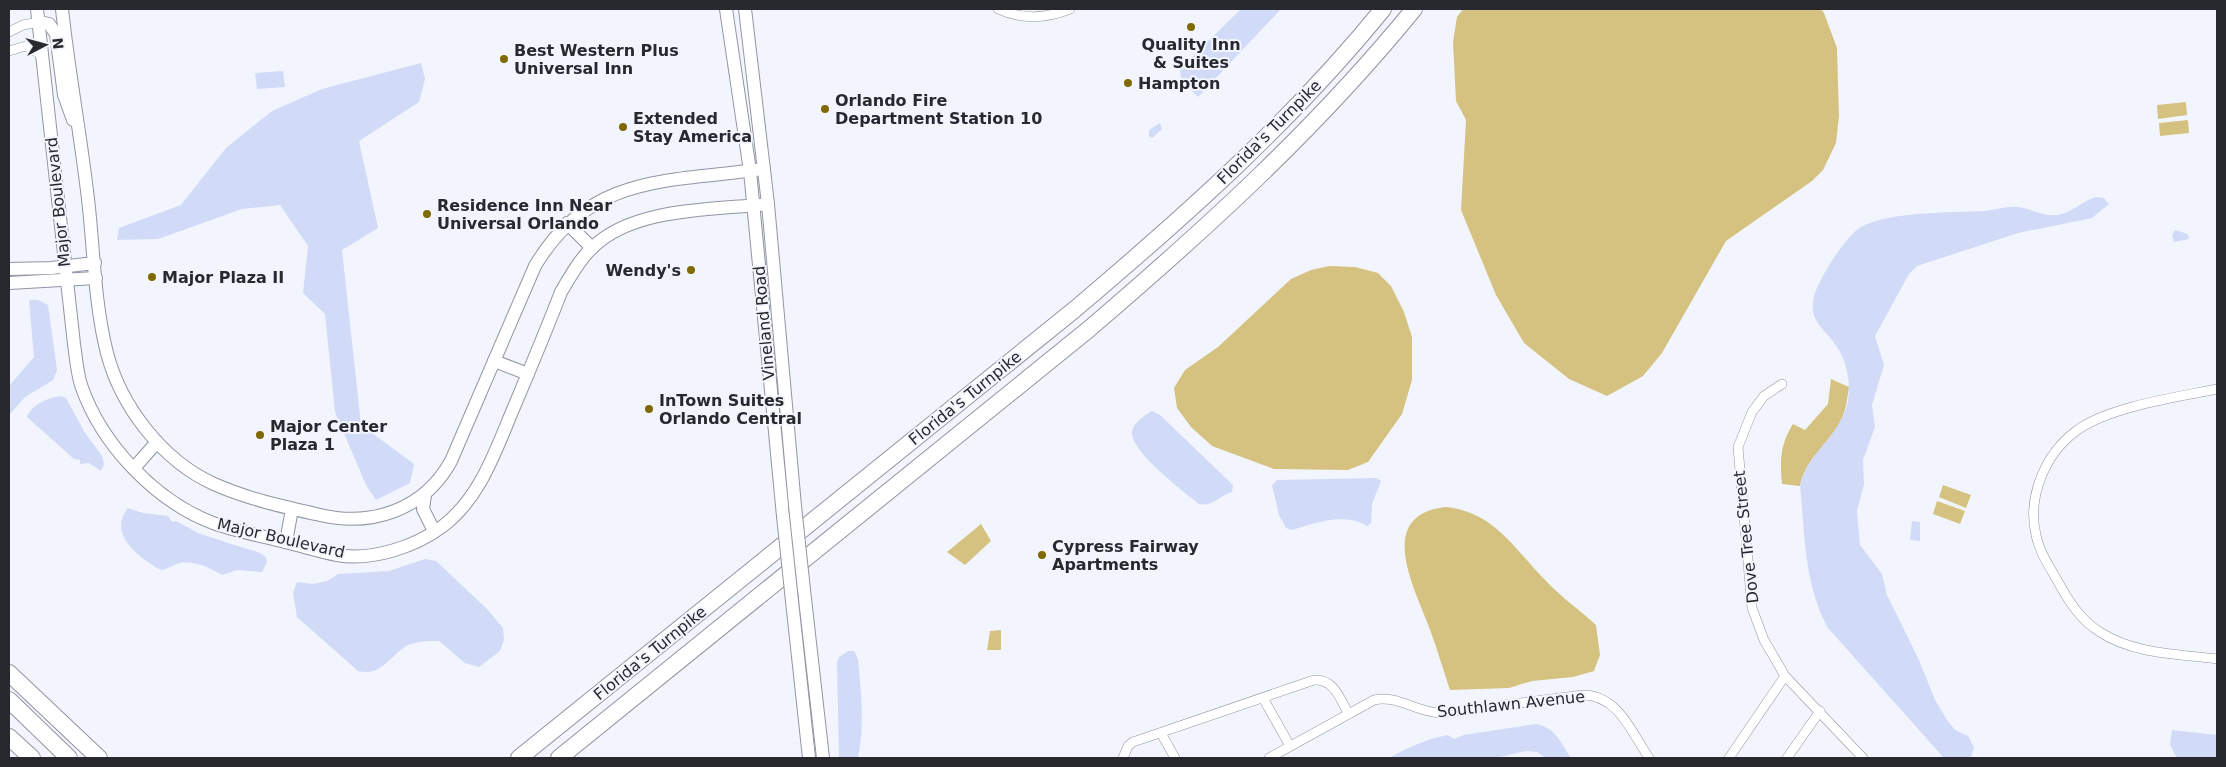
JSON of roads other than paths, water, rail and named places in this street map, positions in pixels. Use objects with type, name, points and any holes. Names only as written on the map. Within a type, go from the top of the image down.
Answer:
[{"type":"highway","name":"Florida's Turnpike","points":[[520,758],[1074,310],[1147,248],[1294,109],[1383,9]]},
{"type":"highway","name":"Florida's Turnpike","points":[[559,758],[1081,335],[1163,266],[1238,198],[1312,126],[1371,62],[1414,9]]},
{"type":"highway","points":[[9,673],[99,758]]},
{"type":"highway","points":[[9,700],[69,758]]},
{"type":"highway","points":[[9,712],[64,758]]},
{"type":"highway","points":[[9,737],[32,758]]},
{"type":"highway","points":[[566,758],[585,737]]},
{"type":"highway","points":[[9,751],[17,758]]},
{"type":"street","name":"Major Boulevard","points":[[37,9],[65,267],[80,384],[95,418],[113,444],[134,468],[158,491],[185,509],[212,522],[286,542],[338,555],[368,556],[395,550],[434,531],[462,509],[477,488],[528,374],[561,292],[574,269],[592,248],[610,234],[633,223],[657,216],[768,204]]},
{"type":"street","name":"Major Boulevard","points":[[62,9],[81,141],[96,278],[108,354],[119,385],[136,416],[157,442],[185,466],[212,483],[244,496],[339,520],[372,519],[401,510],[425,495],[442,476],[450,463],[535,266],[548,244],[568,223],[588,207],[613,194],[633,187],[662,181],[764,169]]},
{"type":"street","name":"Vineland Road","points":[[726,9],[754,205],[783,516],[809,758]]},
{"type":"street","points":[[734,9],[737,12],[743,58],[757,103]]},
{"type":"street","name":"Vineland Road","points":[[745,9],[768,204],[795,506],[823,758]]},
{"type":"street","points":[[998,9],[1021,16],[1037,18],[1070,9]]},
{"type":"street","points":[[9,32],[23,25],[39,22],[49,24],[54,30],[64,95],[81,141]]},
{"type":"street","points":[[9,51],[26,46],[42,55]]},
{"type":"street","points":[[568,223],[592,248]]},
{"type":"street","points":[[9,270],[95,264]]},
{"type":"street","points":[[9,283],[96,278]]},
{"type":"street","points":[[494,361],[528,374]]},
{"type":"street","name":"Dove Tree Street","points":[[1782,384],[1764,396],[1752,412],[1738,447],[1752,608],[1764,640],[1785,676],[1863,758]]},
{"type":"street","points":[[2217,387],[2102,417],[2076,431],[2056,452],[2042,471],[2034,505],[2036,536],[2046,562],[2066,598],[2084,620],[2121,644],[2217,659]]},
{"type":"street","points":[[134,468],[157,442]]},
{"type":"street","points":[[425,495],[423,509],[434,531]]},
{"type":"street","points":[[286,542],[292,509]]},
{"type":"street","points":[[1729,758],[1785,676]]},
{"type":"street","points":[[1123,758],[1128,746],[1133,742],[1314,680],[1323,680],[1334,688],[1348,713]]},
{"type":"street","name":"Southlawn Avenue","points":[[1269,758],[1366,703],[1384,698],[1400,701],[1419,711],[1440,713],[1592,695],[1602,698],[1617,709],[1649,758]]},
{"type":"street","points":[[1263,698],[1290,746]]},
{"type":"street","points":[[1787,758],[1820,711]]},
{"type":"street","points":[[1161,733],[1175,758]]},
{"type":"water","points":[[1241,9],[1281,9],[1198,97],[1181,80],[1180,69]]},
{"type":"water","points":[[421,63],[425,79],[419,102],[359,141],[378,228],[342,250],[361,425],[414,464],[410,483],[376,500],[366,485],[335,412],[325,314],[303,293],[308,246],[280,205],[242,209],[158,239],[117,240],[119,228],[181,205],[226,148],[272,111],[322,89]]},
{"type":"water","points":[[283,71],[285,87],[257,89],[255,73]]},
{"type":"water","points":[[1160,123],[1162,129],[1152,138],[1149,136],[1149,130]]},
{"type":"water","points":[[2096,197],[2104,198],[2109,204],[2092,218],[2018,233],[1917,266],[1909,274],[1875,336],[1884,365],[1872,405],[1875,427],[1863,460],[1864,484],[1857,511],[1860,545],[1882,574],[1887,595],[1919,660],[1935,700],[1955,730],[1968,736],[1974,747],[1971,758],[1944,758],[1828,628],[1814,594],[1807,559],[1800,486],[1809,464],[1843,416],[1847,405],[1849,389],[1843,357],[1819,325],[1814,315],[1813,302],[1815,294],[1832,261],[1847,240],[1861,227],[1874,222],[1904,215],[1984,211],[2014,207],[2048,215],[2058,215]]},
{"type":"water","points":[[2175,230],[2188,234],[2189,239],[2174,242],[2172,235]]},
{"type":"water","points":[[29,300],[38,300],[48,305],[57,370],[53,380],[25,397],[9,415],[9,386],[34,357]]},
{"type":"water","points":[[60,396],[66,398],[85,433],[102,456],[104,464],[101,471],[89,463],[80,464],[80,460],[74,459],[27,417],[32,409],[40,403]]},
{"type":"water","points":[[1152,411],[1160,415],[1233,485],[1232,492],[1208,504],[1199,504],[1150,462],[1135,442],[1132,430],[1142,417]]},
{"type":"water","points":[[1376,478],[1381,481],[1372,504],[1371,523],[1367,526],[1358,522],[1339,519],[1292,530],[1286,528],[1279,515],[1272,485],[1277,480]]},
{"type":"water","points":[[128,508],[143,513],[168,516],[172,522],[176,521],[198,533],[258,552],[266,557],[267,562],[262,572],[237,570],[222,575],[202,565],[191,563],[180,563],[161,570],[135,552],[123,536],[122,518]]},
{"type":"water","points":[[1912,521],[1920,522],[1920,541],[1910,540]]},
{"type":"water","points":[[425,559],[436,561],[486,608],[503,628],[504,640],[500,651],[479,667],[465,663],[439,641],[431,641],[408,645],[380,668],[373,671],[358,671],[297,617],[293,593],[297,582],[313,584],[327,581],[338,574],[389,571]]},
{"type":"water","points":[[848,651],[854,651],[858,659],[862,721],[858,758],[839,758],[837,663],[839,657]]},
{"type":"water","points":[[1536,724],[1553,732],[1571,758],[1546,758],[1537,752],[1526,751],[1496,758],[1389,758],[1418,744],[1448,735],[1454,739],[1464,735]]},
{"type":"water","points":[[2172,730],[2217,735],[2217,758],[2177,758],[2170,745]]},
{"type":"place","name":"Quality Inn & Suites","points":[[1191,27]]},
{"type":"place","name":"Best Western Plus Universal Inn","points":[[504,59]]},
{"type":"place","name":"Hampton","points":[[1128,83]]},
{"type":"place","name":"Orlando Fire Department Station 10","points":[[825,109]]},
{"type":"place","name":"Extended Stay America","points":[[623,127]]},
{"type":"place","name":"Residence Inn Near Universal Orlando","points":[[427,214]]},
{"type":"place","name":"Wendy's","points":[[691,270]]},
{"type":"place","name":"Major Plaza II","points":[[152,277]]},
{"type":"place","name":"InTown Suites Orlando Central","points":[[649,409]]},
{"type":"place","name":"Major Center Plaza 1","points":[[260,435]]},
{"type":"place","name":"Cypress Fairway Apartments","points":[[1042,555]]}]
